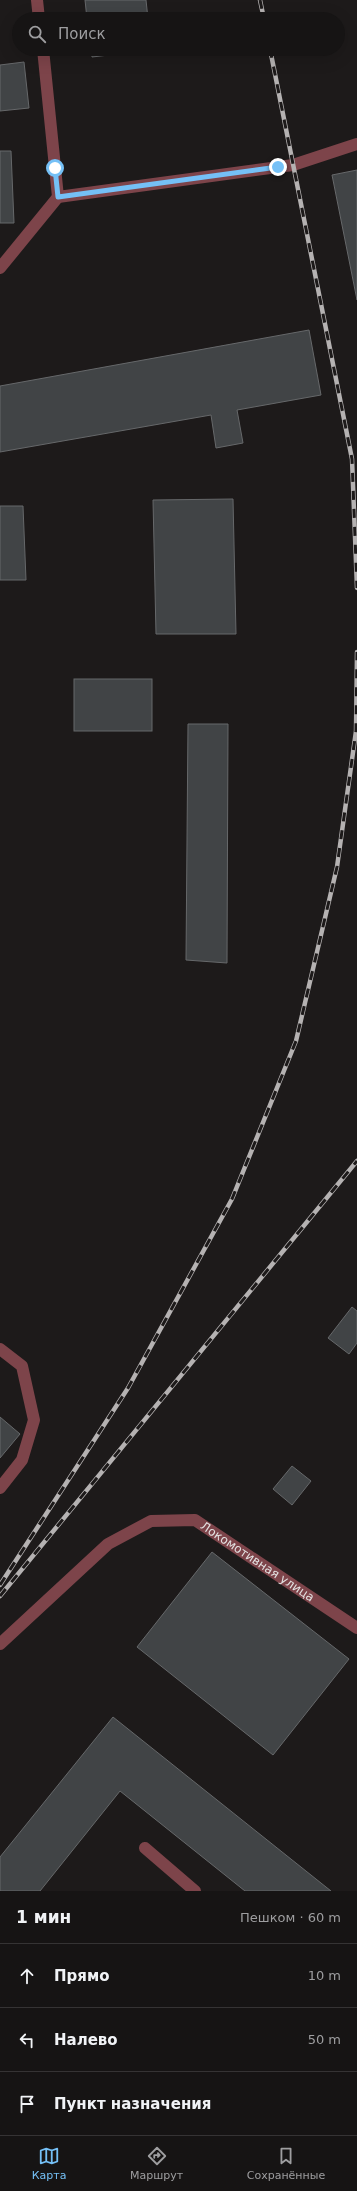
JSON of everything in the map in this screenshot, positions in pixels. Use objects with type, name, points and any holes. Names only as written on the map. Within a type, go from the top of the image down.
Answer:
[{"type":"street","points":[[37,0],[38,12]]},
{"type":"street","points":[[44,56],[58,197]]},
{"type":"street","points":[[0,268],[58,197],[293,165],[357,144]]},
{"type":"street","points":[[0,1349],[22,1366],[34,1420],[22,1460],[0,1488]]},
{"type":"street","name":"Локомотивная улица","points":[[0,1644],[108,1544],[151,1521],[195,1520],[357,1628]]},
{"type":"street","points":[[145,1848],[195,1891]]},
{"type":"building","points":[[85,0],[146,0],[147,12],[86,12]]},
{"type":"building","points":[[24,62],[29,108],[0,111],[0,65]]},
{"type":"building","points":[[0,151],[11,151],[14,223],[0,223]]},
{"type":"building","points":[[357,170],[357,300],[332,175]]},
{"type":"building","points":[[309,330],[321,395],[237,410],[243,443],[216,448],[211,415],[0,452],[0,386]]},
{"type":"building","points":[[233,499],[236,634],[156,634],[153,500]]},
{"type":"building","points":[[0,506],[23,506],[26,580],[0,580]]},
{"type":"building","points":[[74,679],[152,679],[152,731],[74,731]]},
{"type":"building","points":[[188,724],[228,724],[227,963],[186,960]]},
{"type":"building","points":[[352,1307],[357,1311],[357,1343],[349,1354],[328,1338]]},
{"type":"building","points":[[0,1417],[20,1434],[0,1458]]},
{"type":"building","points":[[292,1466],[311,1481],[292,1505],[273,1489]]},
{"type":"building","points":[[212,1552],[349,1659],[273,1755],[137,1647]]},
{"type":"building","points":[[113,1717],[331,1891],[245,1891],[120,1791],[40,1891],[0,1891],[0,1857]]},
{"type":"railway","points":[[260,0],[263,12]]},
{"type":"railway","points":[[271,56],[352,459],[357,588]]},
{"type":"railway","points":[[0,1585],[128,1388],[232,1199],[296,1041],[337,867],[356,731],[357,652]]},
{"type":"railway","points":[[0,1596],[357,1161]]},
{"type":"route","points":[[55,168],[58,197],[278,167]]}]
